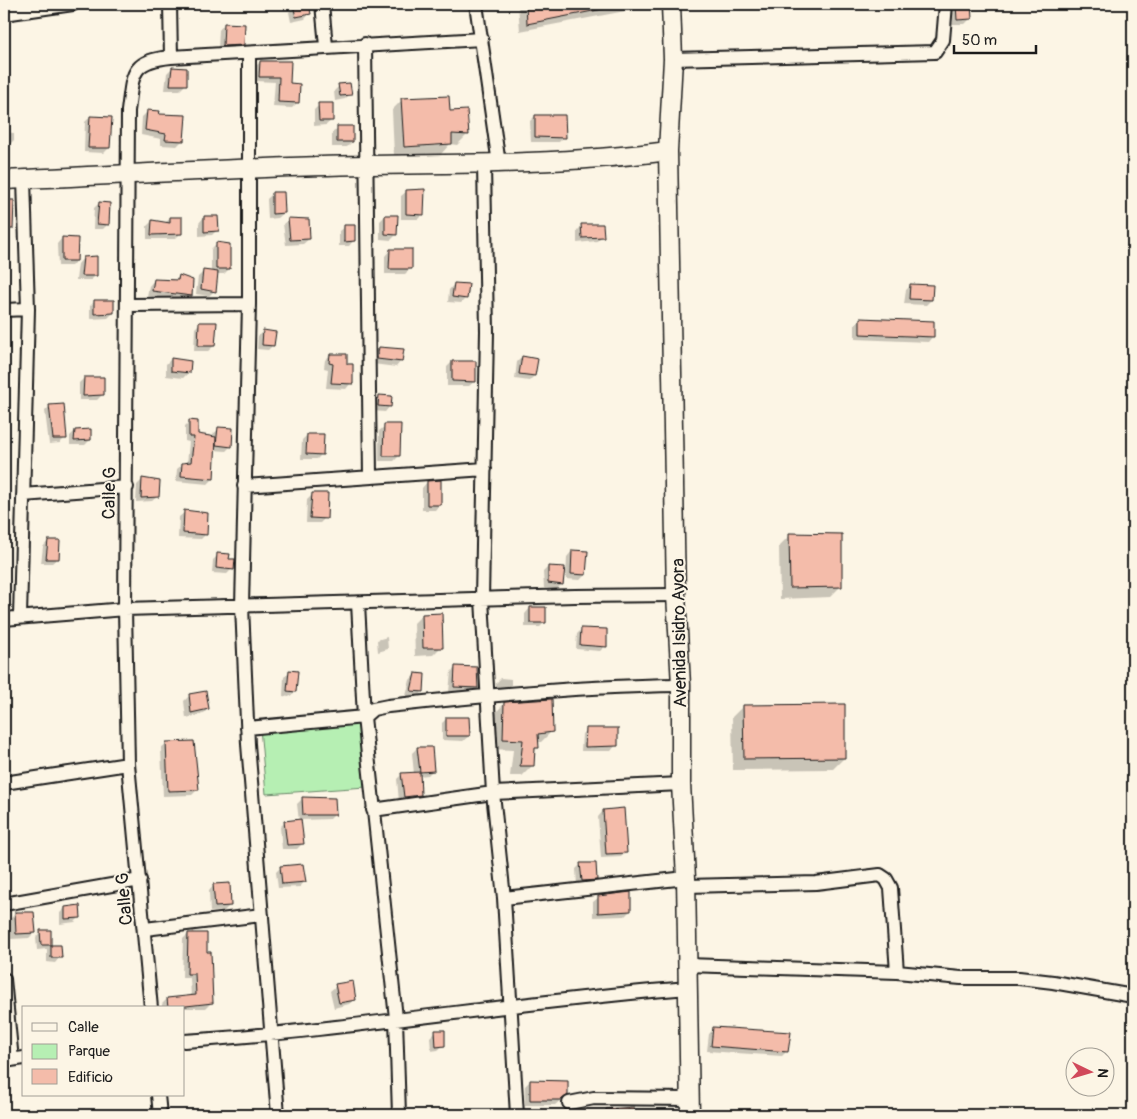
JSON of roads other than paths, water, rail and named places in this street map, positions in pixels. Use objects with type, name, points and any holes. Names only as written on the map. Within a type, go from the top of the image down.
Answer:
[{"type":"street","points":[[9,10],[73,4]]},
{"type":"street","points":[[170,4],[172,57]]},
{"type":"street","points":[[322,4],[326,46]]},
{"type":"street","points":[[476,4],[482,39],[491,165],[482,599],[493,793],[504,898],[517,1115]]},
{"type":"street","name":"Avenida Isidro Ayora","points":[[671,4],[673,59],[668,151],[676,595],[681,685],[681,784],[686,882],[690,1107]]},
{"type":"street","points":[[673,59],[935,52],[943,40],[946,4]]},
{"type":"street","name":"Calle G","points":[[151,1006],[128,764],[125,609],[128,111],[133,76],[143,63],[150,59],[326,46],[482,39]]},
{"type":"street","points":[[365,44],[370,477]]},
{"type":"street","points":[[249,53],[249,304],[242,606],[247,728],[278,1115]]},
{"type":"street","points":[[4,180],[129,173],[366,165],[491,165],[608,158],[668,151]]},
{"type":"street","points":[[20,617],[28,309],[24,179]]},
{"type":"street","points":[[128,305],[249,304]]},
{"type":"street","points":[[4,310],[28,309]]},
{"type":"street","points":[[244,486],[485,469]]},
{"type":"street","points":[[23,494],[127,487]]},
{"type":"street","points":[[4,618],[125,609],[676,595]]},
{"type":"street","points":[[358,603],[364,717],[396,1018],[399,1115]]},
{"type":"street","points":[[247,728],[364,717],[373,709],[388,706],[488,694],[618,686],[681,685]]},
{"type":"street","points":[[4,783],[128,764]]},
{"type":"street","points":[[373,810],[493,793],[681,784]]},
{"type":"street","points":[[504,898],[686,882],[816,883],[880,875],[886,879],[891,888],[897,972]]},
{"type":"street","points":[[4,904],[140,880]]},
{"type":"street","points":[[145,929],[262,915]]},
{"type":"street","points":[[688,965],[897,972],[962,978],[1039,980],[1133,996]]},
{"type":"street","points":[[4,979],[13,1060]]},
{"type":"street","points":[[185,1041],[272,1035],[396,1018],[510,1008],[688,988]]},
{"type":"street","points":[[158,1096],[160,1115]]},
{"type":"street","points":[[569,1103],[594,1098],[690,1107]]}]
